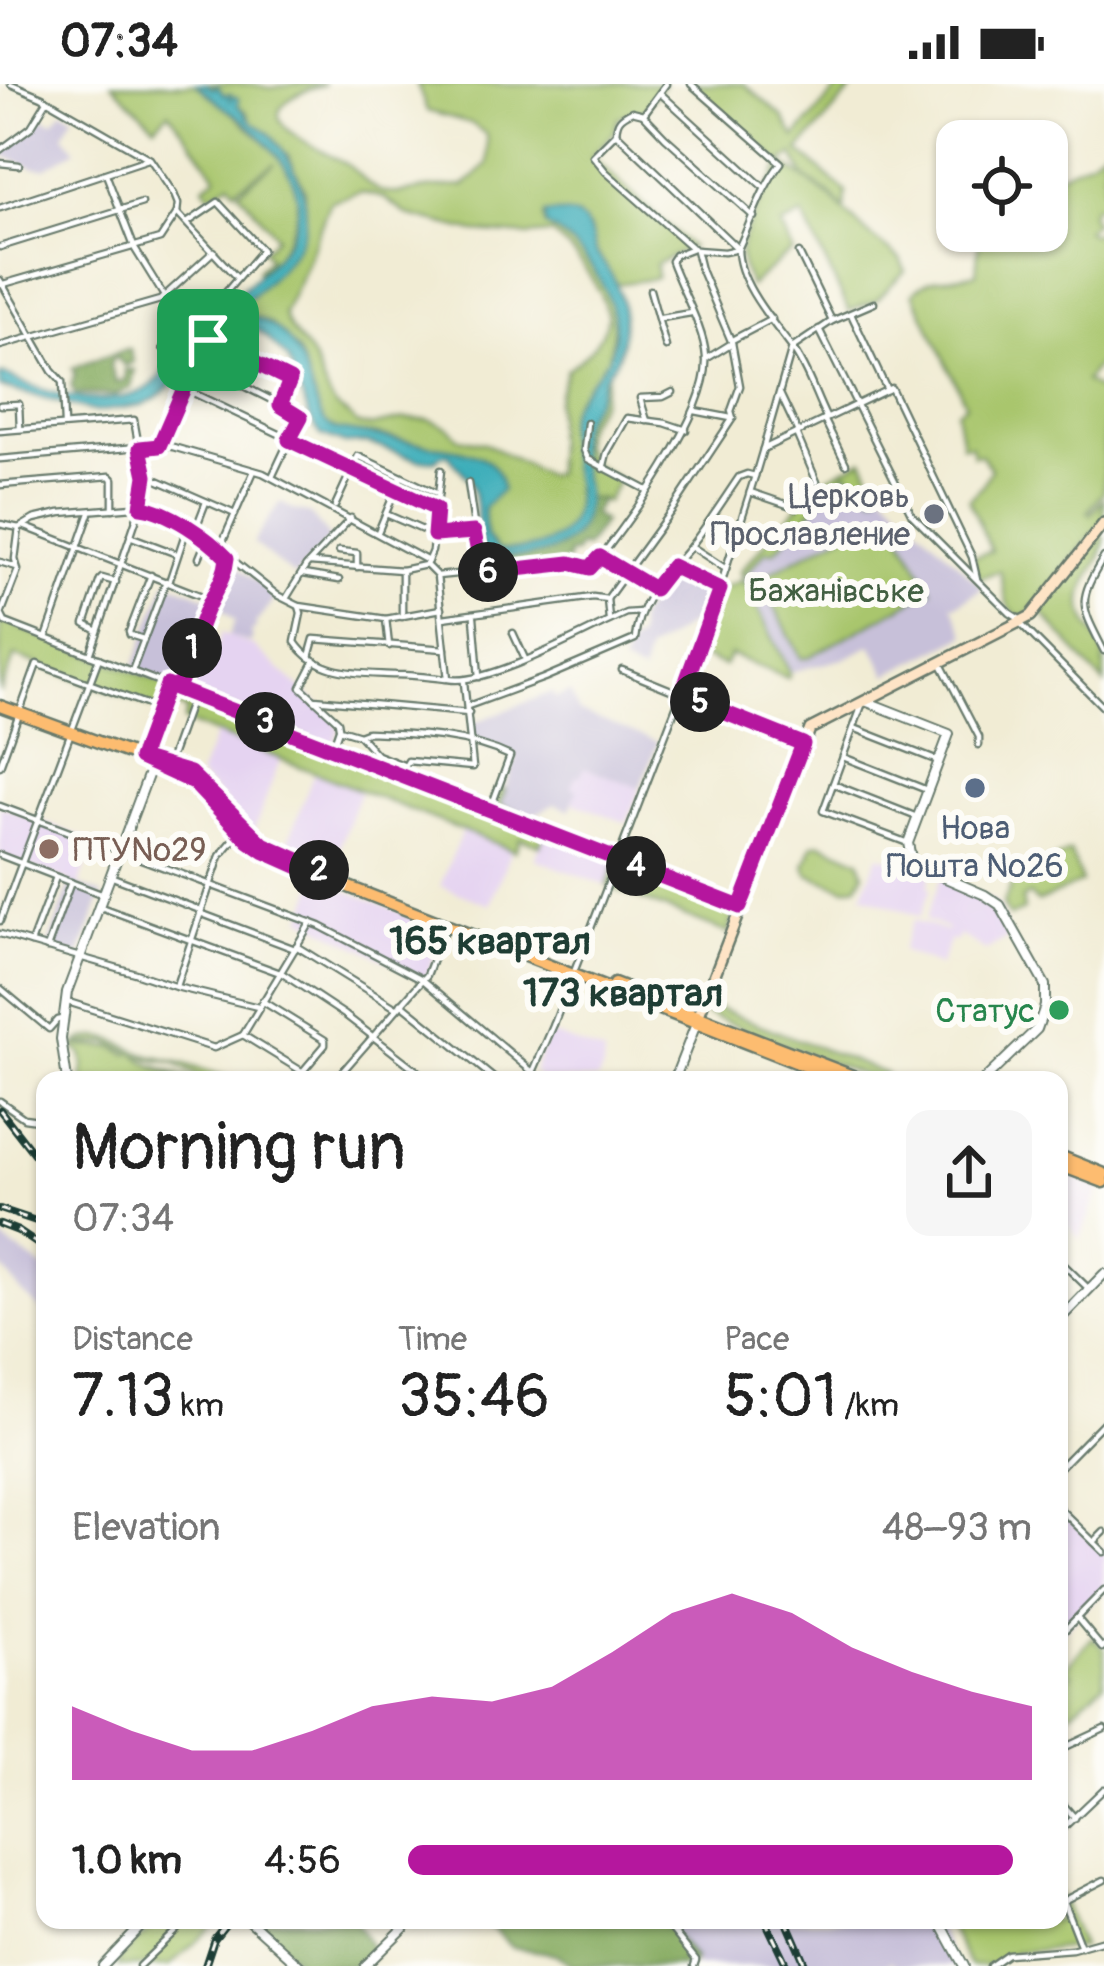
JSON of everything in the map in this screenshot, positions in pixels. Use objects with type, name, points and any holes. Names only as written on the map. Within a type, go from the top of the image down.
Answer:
[{"type":"main road","points":[[697,1020],[812,727],[1019,624],[1039,609],[1102,531]]},
{"type":"main road","points":[[0,706],[147,760],[194,783],[268,855],[826,1071]]},
{"type":"main road","points":[[147,760],[169,764],[197,778],[263,844],[338,881],[503,945]]},
{"type":"main road","points":[[1068,1164],[1104,1178]]},
{"type":"street","points":[[11,84],[150,159],[178,204],[163,238],[1,283],[62,382],[64,426]]},
{"type":"street","points":[[644,114],[666,84]]},
{"type":"street","points":[[691,84],[781,163],[763,186],[738,249]]},
{"type":"street","points":[[660,93],[763,186]]},
{"type":"street","points":[[0,140],[2,149],[31,128],[47,101]]},
{"type":"street","points":[[733,418],[740,386],[732,342],[695,249],[593,156],[616,133],[616,122],[623,115],[644,114],[754,218]]},
{"type":"street","points":[[616,133],[738,249],[745,280],[792,348],[846,464]]},
{"type":"street","points":[[0,208],[150,159]]},
{"type":"street","points":[[0,163],[19,164]]},
{"type":"street","points":[[106,174],[134,247],[184,330],[212,308],[261,249],[218,202],[187,223]]},
{"type":"street","points":[[0,247],[142,203]]},
{"type":"street","points":[[177,213],[237,278]]},
{"type":"street","points":[[437,576],[570,563],[590,568],[686,430],[705,380],[706,358],[671,261],[695,249],[738,249]]},
{"type":"street","points":[[0,346],[165,297],[214,251]]},
{"type":"street","points":[[799,254],[832,321]]},
{"type":"street","points":[[650,290],[666,346]]},
{"type":"street","points":[[533,1071],[720,589],[792,348],[832,321],[874,303]]},
{"type":"street","points":[[850,312],[972,557],[977,579]]},
{"type":"street","points":[[660,319],[691,314]]},
{"type":"street","points":[[706,358],[772,319]]},
{"type":"street","points":[[163,348],[180,323]]},
{"type":"street","points":[[819,329],[912,515],[1104,708]]},
{"type":"street","points":[[159,446],[204,343],[211,339],[290,380],[280,405]]},
{"type":"street","points":[[195,362],[301,416],[272,477]]},
{"type":"street","points":[[183,388],[436,509]]},
{"type":"street","points":[[763,449],[889,389]]},
{"type":"street","points":[[647,421],[640,398],[661,398],[673,392]]},
{"type":"street","points":[[780,393],[817,482]]},
{"type":"street","points":[[0,405],[19,404],[20,430]]},
{"type":"street","points":[[695,412],[733,418]]},
{"type":"street","points":[[609,621],[607,599],[733,418]]},
{"type":"street","points":[[0,430],[133,419],[146,476],[141,507],[90,655]]},
{"type":"street","points":[[603,469],[626,419],[686,430]]},
{"type":"street","points":[[587,423],[585,454],[591,463],[647,490]]},
{"type":"street","points":[[0,459],[159,446],[272,477],[427,563],[437,576],[448,679]]},
{"type":"street","points":[[334,508],[359,456],[438,494]]},
{"type":"street","points":[[427,563],[441,470]]},
{"type":"street","points":[[219,549],[254,471]]},
{"type":"street","points":[[0,485],[110,476],[113,509]]},
{"type":"street","points":[[146,476],[236,514]]},
{"type":"street","points":[[314,699],[468,709],[633,640],[635,624],[654,589],[691,547],[739,477],[754,476]]},
{"type":"street","points":[[378,532],[401,477]]},
{"type":"street","points":[[468,483],[482,573]]},
{"type":"street","points":[[750,492],[797,508]]},
{"type":"street","points":[[132,671],[177,554],[206,502]]},
{"type":"street","points":[[21,527],[44,516],[141,507],[164,512],[299,606],[386,619],[441,609]]},
{"type":"street","points":[[46,638],[90,511]]},
{"type":"street","points":[[386,514],[434,535],[474,532]]},
{"type":"street","points":[[286,599],[301,574],[351,518]]},
{"type":"street","points":[[0,524],[79,547],[212,600]]},
{"type":"street","points":[[740,525],[770,534]]},
{"type":"street","points":[[21,527],[18,570],[3,618],[740,907]]},
{"type":"street","points":[[132,537],[177,554]]},
{"type":"street","points":[[200,559],[206,541]]},
{"type":"street","points":[[691,547],[727,569]]},
{"type":"street","points":[[339,551],[357,553],[357,567]]},
{"type":"street","points":[[600,557],[654,589]]},
{"type":"street","points":[[1104,557],[1083,601],[1104,651]]},
{"type":"street","points":[[178,689],[227,558]]},
{"type":"street","points":[[0,562],[16,567]]},
{"type":"street","points":[[310,563],[402,570],[427,563]]},
{"type":"street","points":[[672,566],[720,589]]},
{"type":"street","points":[[401,617],[402,570]]},
{"type":"street","points":[[143,639],[129,632],[152,574]]},
{"type":"street","points":[[301,574],[338,580]]},
{"type":"street","points":[[99,631],[85,624],[100,580],[116,583]]},
{"type":"street","points":[[443,618],[607,599]]},
{"type":"street","points":[[299,606],[295,642],[311,660],[330,669],[464,682],[507,668],[626,613],[641,612]]},
{"type":"street","points":[[1010,613],[1019,624]]},
{"type":"street","points":[[473,614],[479,676]]},
{"type":"street","points":[[386,619],[389,646]]},
{"type":"street","points":[[513,633],[525,659]]},
{"type":"street","points":[[332,749],[338,721],[301,687],[314,640],[445,649]]},
{"type":"street","points":[[0,921],[99,658]]},
{"type":"street","points":[[940,663],[979,737],[979,746]]},
{"type":"street","points":[[0,766],[38,664],[158,709]]},
{"type":"street","points":[[622,670],[803,744]]},
{"type":"street","points":[[400,775],[408,761],[472,766],[464,682]]},
{"type":"street","points":[[65,1071],[61,1039],[65,1001],[119,850],[167,685]]},
{"type":"street","points":[[170,759],[193,694]]},
{"type":"street","points":[[908,843],[824,808],[864,700],[950,736],[908,843],[911,859],[1000,904],[1045,985],[1045,1006],[1037,1029],[994,1071]]},
{"type":"street","points":[[854,728],[940,762]]},
{"type":"street","points":[[339,729],[359,735],[377,754],[403,766]]},
{"type":"street","points":[[359,735],[389,733],[471,741],[510,756],[490,810]]},
{"type":"street","points":[[843,757],[928,790]]},
{"type":"street","points":[[833,784],[918,818]]},
{"type":"street","points":[[0,806],[311,922],[422,979],[532,1071]]},
{"type":"street","points":[[176,987],[220,856],[240,832]]},
{"type":"street","points":[[0,855],[103,894]]},
{"type":"street","points":[[31,944],[56,877]]},
{"type":"street","points":[[110,877],[295,947],[399,1005],[484,1071]]},
{"type":"street","points":[[46,948],[71,882]]},
{"type":"street","points":[[98,906],[279,973],[418,1071]]},
{"type":"street","points":[[65,1001],[214,1048],[244,1035],[311,922]]},
{"type":"street","points":[[343,1071],[427,975],[446,926]]},
{"type":"street","points":[[0,934],[176,987],[260,1004],[326,1040],[304,1071],[244,1035]]},
{"type":"street","points":[[0,988],[49,1029],[62,1019]]},
{"type":"street","points":[[677,1071],[697,1020]]},
{"type":"street","points":[[0,1101],[36,1120]]},
{"type":"street","points":[[1068,1269],[1089,1289]]},
{"type":"street","points":[[1068,1311],[1104,1274]]},
{"type":"street","points":[[1068,1459],[1104,1422]]},
{"type":"street","points":[[1068,1518],[1104,1552]]},
{"type":"street","points":[[1094,1542],[1104,1532]]},
{"type":"street","points":[[1068,1627],[1104,1590]]},
{"type":"street","points":[[1077,1618],[1103,1647]]},
{"type":"street","points":[[1068,1746],[1104,1729]]},
{"type":"street","points":[[1068,1825],[1103,1793]]},
{"type":"street","points":[[1068,1810],[1075,1818]]},
{"type":"street","points":[[1068,1894],[1104,1880]]},
{"type":"street","points":[[1068,1914],[1081,1947]]},
{"type":"street","points":[[103,1966],[138,1929]]},
{"type":"street","points":[[139,1966],[178,1929]]},
{"type":"street","points":[[258,1929],[300,1966]]},
{"type":"street","points":[[365,1966],[403,1929]]},
{"type":"street","points":[[672,1929],[691,1951],[694,1966]]},
{"type":"street","points":[[944,1929],[964,1966]]},
{"type":"street","points":[[990,1966],[1007,1954],[1081,1947],[1104,1940]]},
{"type":"shaded area","points":[[63,110],[73,116],[64,134],[76,150],[45,168],[2,155],[42,117],[53,122]]},
{"type":"shaded area","points":[[848,472],[874,494],[884,491],[983,588],[952,604],[966,635],[887,675],[872,645],[844,659],[790,672],[742,578],[766,551],[775,551]]},
{"type":"shaded area","points":[[280,502],[309,513],[330,538],[295,577],[253,543]]},
{"type":"shaded area","points":[[231,562],[277,597],[255,624],[250,643],[229,636],[235,621],[213,601]]},
{"type":"shaded area","points":[[672,567],[718,591],[707,622],[698,619],[647,652],[642,674],[622,664],[629,644],[638,638],[638,620]]},
{"type":"shaded area","points":[[166,581],[210,598],[178,689],[132,671]]},
{"type":"shaded area","points":[[222,633],[253,646],[330,714],[339,729],[332,749],[178,689],[194,644],[215,651]]},
{"type":"shaded area","points":[[552,692],[555,698],[570,692],[579,712],[658,742],[640,788],[584,767],[571,786],[577,790],[570,810],[555,804],[530,817],[499,805],[517,756],[471,741],[471,724]]},
{"type":"shaded area","points":[[216,733],[280,760],[253,833],[199,776]]},
{"type":"shaded area","points":[[584,767],[640,788],[627,823],[572,802],[576,790],[571,787]]},
{"type":"shaded area","points":[[314,773],[360,792],[331,871],[284,853]]},
{"type":"shaded area","name":"ПТУ№29","points":[[0,806],[100,843],[79,885],[0,855]]},
{"type":"shaded area","points":[[462,831],[511,850],[490,905],[440,886]]},
{"type":"shaded area","points":[[545,831],[617,859],[607,886],[535,859]]},
{"type":"shaded area","points":[[878,855],[931,874],[920,917],[862,895]]},
{"type":"shaded area","points":[[941,877],[996,903],[1010,937],[986,951],[959,935],[956,942],[950,940],[939,966],[901,951],[913,920],[948,932],[925,920]]},
{"type":"shaded area","points":[[317,879],[445,929],[427,975],[422,979],[302,918]]},
{"type":"shaded area","points":[[71,882],[103,894],[79,957],[47,948]]},
{"type":"shaded area","points":[[549,1033],[604,1054],[602,1071],[533,1071]]},
{"type":"shaded area","points":[[1068,1175],[1101,1187],[1080,1239],[1068,1226]]},
{"type":"shaded area","points":[[0,1238],[36,1263],[36,1306],[19,1290],[0,1265]]},
{"type":"shaded area","points":[[1068,1517],[1104,1552],[1104,1590],[1068,1627]]},
{"type":"shaded area","points":[[671,1929],[939,1929],[958,1966],[894,1966],[892,1961],[883,1966],[694,1966]]},
{"type":"green space","points":[[112,84],[196,84],[273,149],[294,183],[297,200],[289,235],[263,272],[257,271],[269,258],[263,251],[277,236],[239,191],[275,163],[235,189],[230,182],[210,195],[204,186],[217,176],[169,112],[155,125]]},
{"type":"green space","points":[[205,84],[271,88],[325,84],[283,105],[279,116],[283,125],[376,189],[401,193],[464,186],[488,164],[487,135],[471,123],[427,111],[417,84],[664,84],[643,112],[635,110],[618,118],[614,133],[591,156],[691,247],[656,264],[657,277],[617,284],[594,248],[590,228],[544,219],[546,226],[590,264],[606,291],[613,317],[601,401],[585,425],[581,442],[590,463],[619,479],[606,502],[592,500],[580,540],[497,550],[486,536],[483,495],[450,449],[343,432],[321,419],[298,351],[270,323],[240,312],[291,255],[304,227],[305,190],[288,155],[252,123],[246,111]],"holes":[[[360,192],[384,198],[407,215],[475,232],[551,234],[594,282],[608,317],[592,347],[567,369],[556,402],[554,474],[546,476],[485,443],[459,438],[429,419],[356,424],[331,400],[284,313],[331,201]]]},
{"type":"green space","points":[[691,84],[744,84],[783,117],[795,138],[842,84],[857,84],[799,151],[846,192],[845,210],[830,194],[804,177],[793,154],[782,163],[829,196],[900,259],[905,271],[875,301],[849,311],[803,215],[781,226],[793,252],[750,286],[741,249],[781,164]]},
{"type":"green space","points":[[1104,148],[1104,207],[1094,206],[1090,214],[1095,222],[1086,230],[1093,235],[1104,228],[1104,358],[1085,381],[1104,394],[1104,491],[1088,512],[1104,499],[1104,520],[1025,618],[1008,605],[1000,571],[978,578],[973,557],[991,551],[969,499],[991,469],[980,454],[973,455],[971,445],[962,445],[956,411],[966,404],[913,293],[935,280],[976,273],[978,252],[1068,252],[1068,170]]},
{"type":"green space","points":[[130,350],[134,362],[125,366],[113,358],[110,365],[116,383],[125,380],[125,370],[135,370],[131,387],[115,395],[75,394],[72,368]]},
{"type":"green space","points":[[863,459],[880,492],[874,495],[847,472],[775,551],[766,551],[742,578],[740,571],[821,481]]},
{"type":"green space","points":[[585,499],[601,499],[593,514],[603,522],[585,548],[579,546],[574,554],[569,553],[566,564],[502,570],[480,556],[481,538],[492,556],[535,555],[554,549],[579,521]]},
{"type":"green space","name":"Бажанівське","points":[[882,514],[894,522],[932,590],[801,658],[760,578]]},
{"type":"green space","points":[[1100,535],[1103,547],[1082,601],[1104,655],[1104,684],[1040,610]]},
{"type":"green space","points":[[743,580],[790,672],[788,678],[730,655],[724,666],[697,655],[720,589]]},
{"type":"green space","points":[[0,620],[445,792],[446,800],[462,806],[468,801],[490,810],[499,787],[505,790],[500,805],[530,817],[528,825],[545,831],[540,845],[520,838],[515,851],[184,721],[187,710],[162,702],[158,709],[15,656],[0,693]]},
{"type":"green space","points":[[821,843],[860,860],[864,873],[858,885],[844,888],[808,874],[805,866],[813,845]]},
{"type":"green space","points":[[1070,852],[1082,882],[1038,902],[1029,895],[1022,899],[1024,910],[1009,917],[1003,905],[1014,878]]},
{"type":"green space","points":[[617,859],[738,906],[728,933],[607,886]]},
{"type":"green space","points":[[706,1004],[878,1071],[853,1071],[706,1014]]},
{"type":"green space","points":[[84,1039],[112,1039],[150,1056],[207,1071],[190,1071],[134,1053],[147,1064],[169,1071],[152,1067],[161,1071],[83,1071],[82,1054],[72,1046],[132,1052],[109,1042],[76,1044]]},
{"type":"green space","points":[[1093,1637],[1104,1648],[1104,1683],[1068,1713],[1068,1678],[1072,1675],[1068,1665]]},
{"type":"green space","points":[[1068,1915],[1081,1947],[1014,1952],[990,1966],[970,1966],[950,1929],[1068,1929]]},
{"type":"green space","points":[[151,1929],[209,1929],[170,1966],[118,1966],[119,1959]]},
{"type":"green space","points":[[261,1929],[360,1929],[375,1954],[362,1966],[303,1966]]},
{"type":"green space","points":[[494,1929],[669,1929],[694,1959],[690,1966],[574,1966],[555,1954],[511,1947]]},
{"type":"water","points":[[196,84],[217,86],[224,95],[230,94],[230,100],[238,98],[238,106],[270,134],[289,160],[305,202],[297,246],[240,312],[271,325],[290,342],[321,415],[334,429],[460,450],[489,462],[502,490],[484,507],[486,536],[497,550],[547,543],[559,536],[574,512],[567,419],[577,397],[608,358],[614,321],[590,264],[546,226],[545,214],[566,213],[584,222],[616,283],[623,328],[617,359],[579,429],[586,501],[580,527],[571,539],[531,556],[486,553],[472,486],[449,455],[419,460],[367,443],[345,444],[321,435],[288,360],[265,336],[240,324],[206,328],[187,349],[172,385],[142,405],[96,412],[0,387],[0,375],[6,375],[72,397],[107,399],[140,392],[163,372],[191,328],[227,303],[283,248],[298,207],[289,173],[261,136]]},
{"type":"railway","points":[[0,1110],[36,1156]]},
{"type":"railway","points":[[0,1209],[36,1221]]},
{"type":"railway","points":[[0,1224],[36,1243]]},
{"type":"railway","points":[[205,1966],[222,1929]]},
{"type":"railway","points":[[769,1929],[787,1966]]},
{"type":"railway","points":[[790,1929],[806,1966]]},
{"type":"place","name":"Церковь Прославление","points":[[934,514]]},
{"type":"place","name":"Нова Пошта №26","points":[[975,788]]},
{"type":"place","name":"ПТУ№29","points":[[49,849]]},
{"type":"place","name":"Статус","points":[[1059,1010]]},
{"type":"district","name":"165 квартал","points":[[490,940]]},
{"type":"district","name":"173 квартал","points":[[623,992]]},
{"type":"route","points":[[208,340],[159,446],[140,448],[146,476],[141,507],[168,515],[219,549],[227,564],[178,689],[167,685],[142,753],[140,758],[194,783],[265,852],[337,884],[339,878],[263,844],[190,773],[140,758],[167,685],[740,907],[803,744],[681,695],[720,589],[672,566],[654,589],[600,557],[590,568],[570,563],[482,573],[474,532],[434,535],[436,509],[289,440],[301,418],[280,405],[290,380],[208,340]]}]
